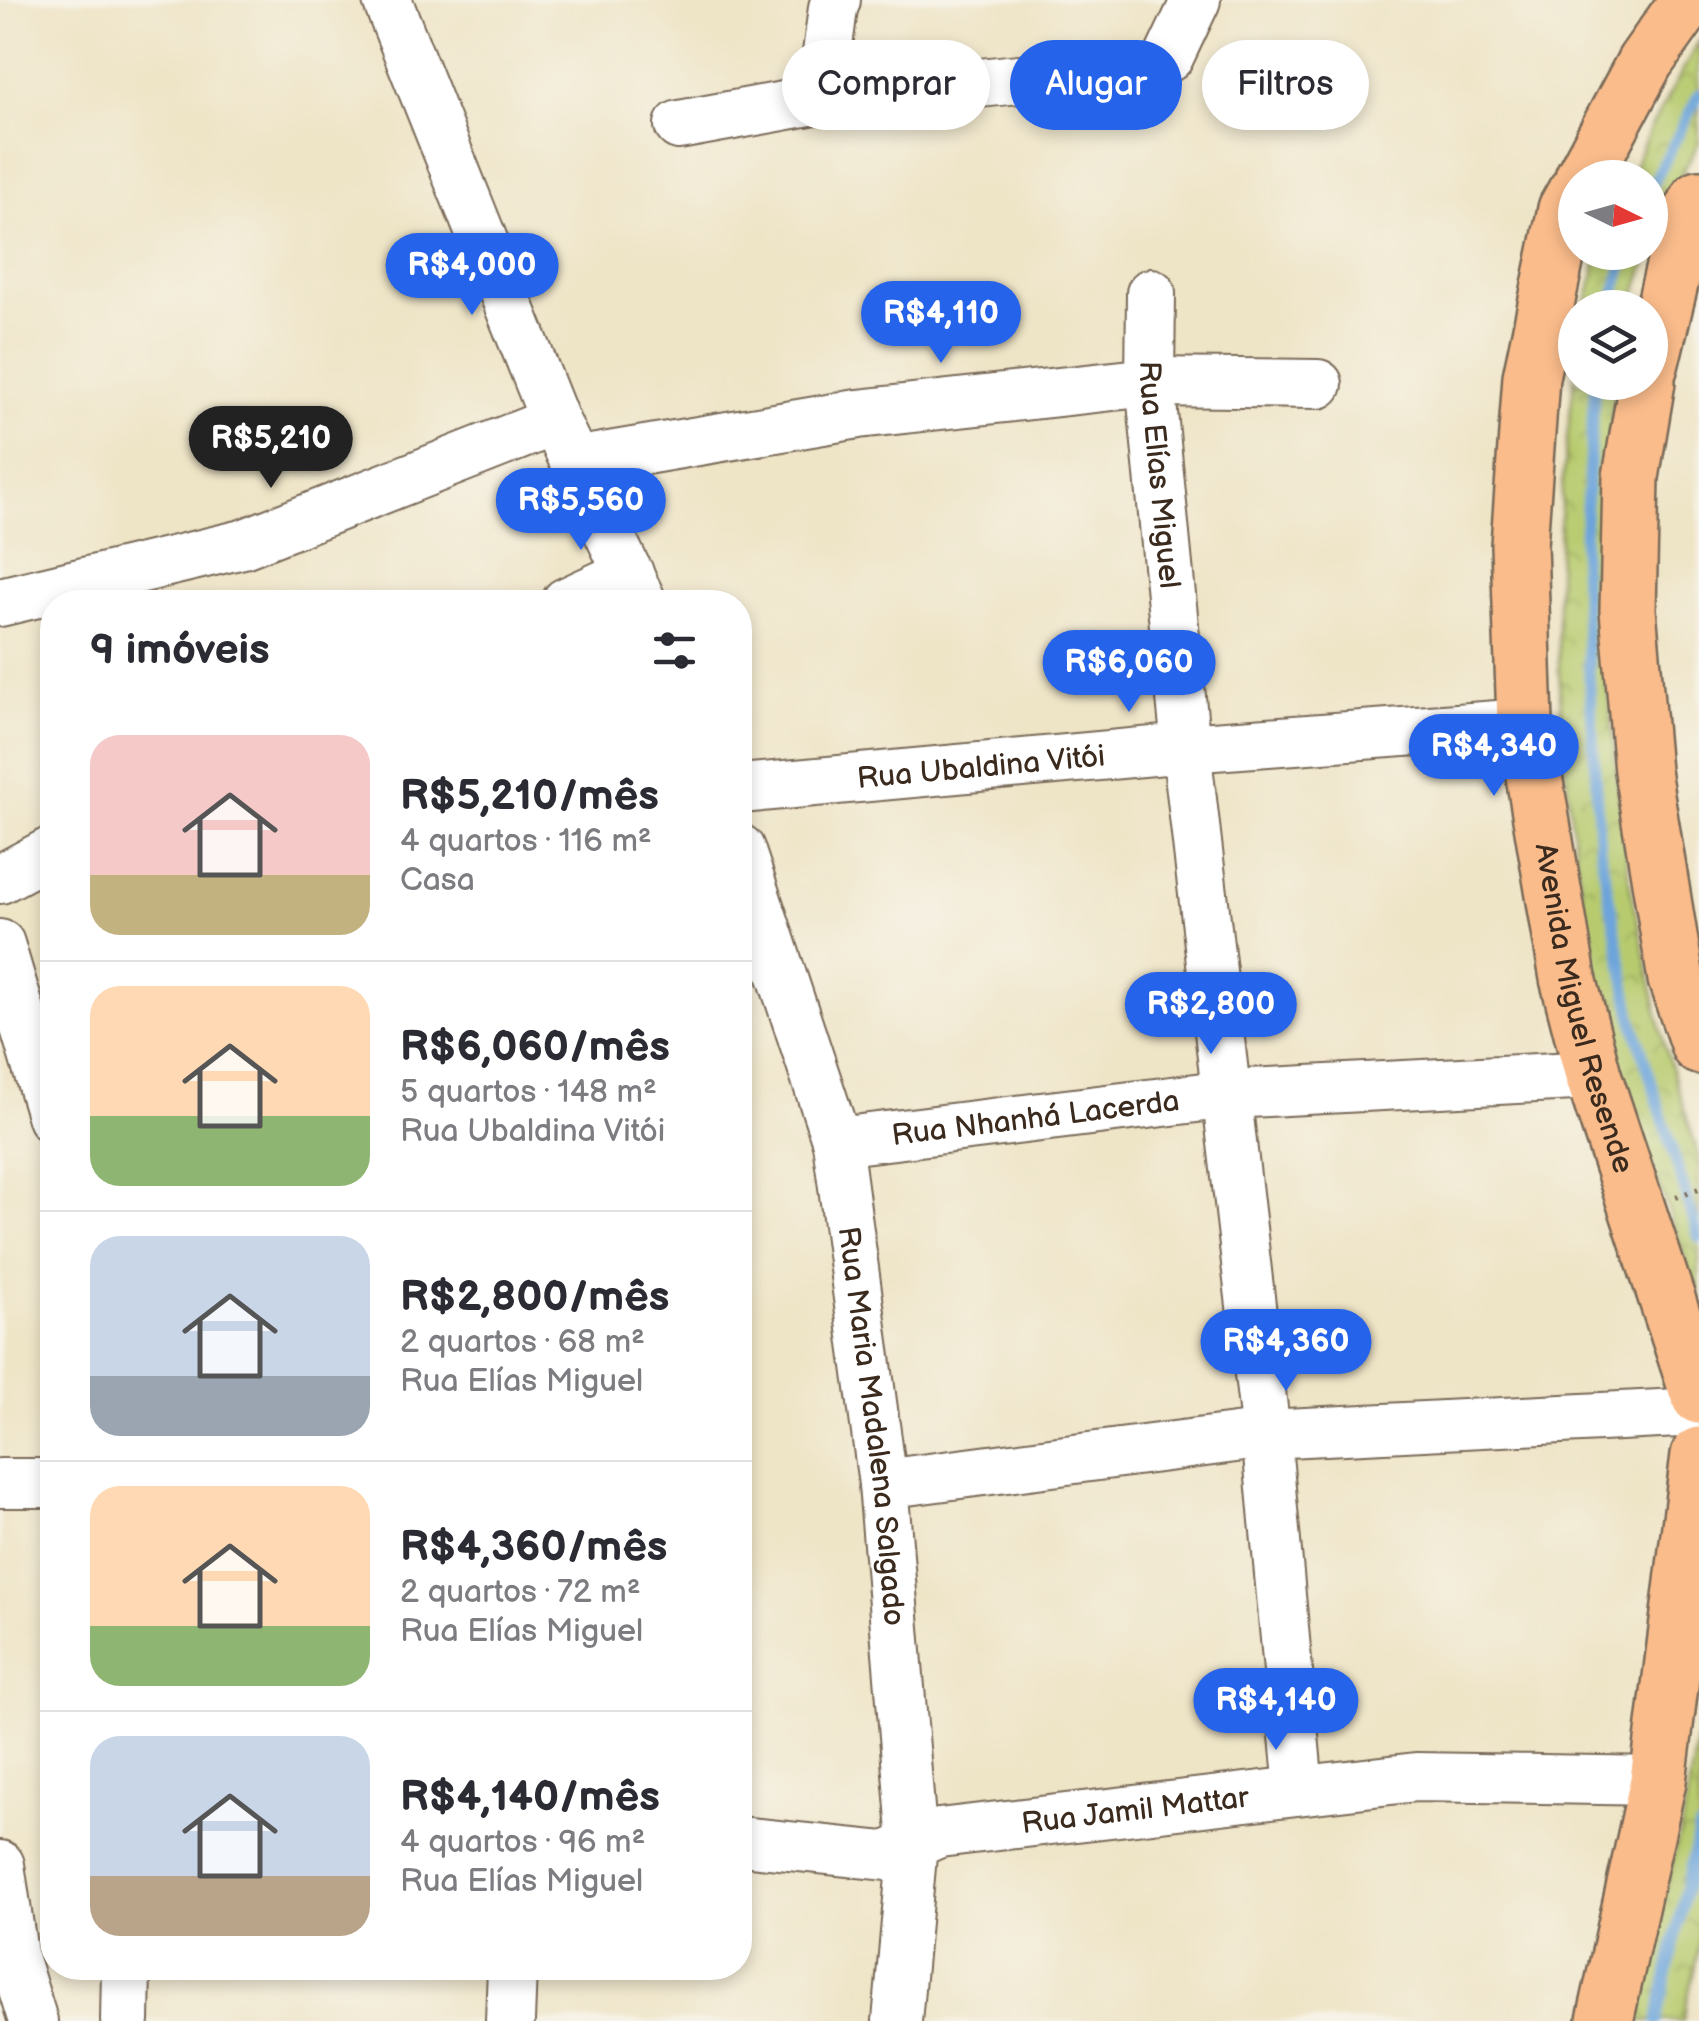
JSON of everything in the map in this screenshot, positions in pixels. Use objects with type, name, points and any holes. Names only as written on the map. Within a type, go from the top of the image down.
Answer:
[{"type":"main road","points":[[1593,160],[1645,62],[1689,0]]},
{"type":"main road","points":[[1668,292],[1683,230],[1699,198]]},
{"type":"main road","name":"Avenida Miguel Resende","points":[[1558,249],[1532,377],[1518,546],[1524,723],[1568,978],[1593,1075],[1699,1396]]},
{"type":"main road","points":[[1644,400],[1631,477],[1628,610],[1642,772],[1676,979],[1699,1046]]},
{"type":"main road","points":[[1605,2021],[1658,1781],[1699,1455]]},
{"type":"street","points":[[828,40],[836,0]]},
{"type":"street","points":[[1177,40],[1196,0]]},
{"type":"street","points":[[401,10],[564,442],[636,588]]},
{"type":"street","points":[[678,125],[782,106]]},
{"type":"street","name":"Rua Elías Miguel","points":[[1151,293],[1150,382],[1186,748],[1266,1434],[1299,1789]]},
{"type":"street","points":[[50,590],[243,544],[564,442],[1150,382],[1318,384]]},
{"type":"street","points":[[0,602],[40,592]]},
{"type":"street","name":"Rua Ubaldina Vitói","points":[[752,789],[1186,748],[1524,723]]},
{"type":"street","points":[[0,879],[40,857]]},
{"type":"street","name":"Rua Maria Madalena Salgado","points":[[752,885],[837,1142],[882,1484],[913,1844],[897,2021]]},
{"type":"street","points":[[0,944],[40,1078]]},
{"type":"street","name":"Rua Nhanhá Lacerda","points":[[837,1142],[1228,1094],[1593,1075]]},
{"type":"street","points":[[882,1484],[1266,1434],[1699,1412]]},
{"type":"street","points":[[0,1483],[40,1483]]},
{"type":"street","name":"Rua Jamil Mattar","points":[[752,1842],[886,1856],[939,1833],[1416,1777],[1658,1781]]},
{"type":"street","points":[[0,1865],[14,1960],[33,2021]]},
{"type":"street","points":[[125,2021],[126,1980]]},
{"type":"street","points":[[510,2021],[512,1980]]},
{"type":"green space","points":[[1699,41],[1699,142],[1668,203],[1668,160],[1637,160]]},
{"type":"green space","points":[[1595,270],[1644,270],[1637,290],[1590,290]]},
{"type":"green space","points":[[1572,400],[1613,400],[1600,527],[1606,672],[1629,880],[1664,1043],[1699,1158],[1699,1300],[1629,1106],[1606,1017],[1573,836],[1558,652],[1564,467]]},
{"type":"green space","points":[[1699,1727],[1699,1946],[1683,2021],[1635,2021],[1685,1809]]},
{"type":"waterway","points":[[1665,160],[1699,94]]},
{"type":"waterway","points":[[1615,290],[1622,270]]},
{"type":"waterway","points":[[1594,400],[1582,564],[1600,850],[1633,1021],[1699,1238]]},
{"type":"waterway","points":[[1657,2021],[1699,1828]]}]
